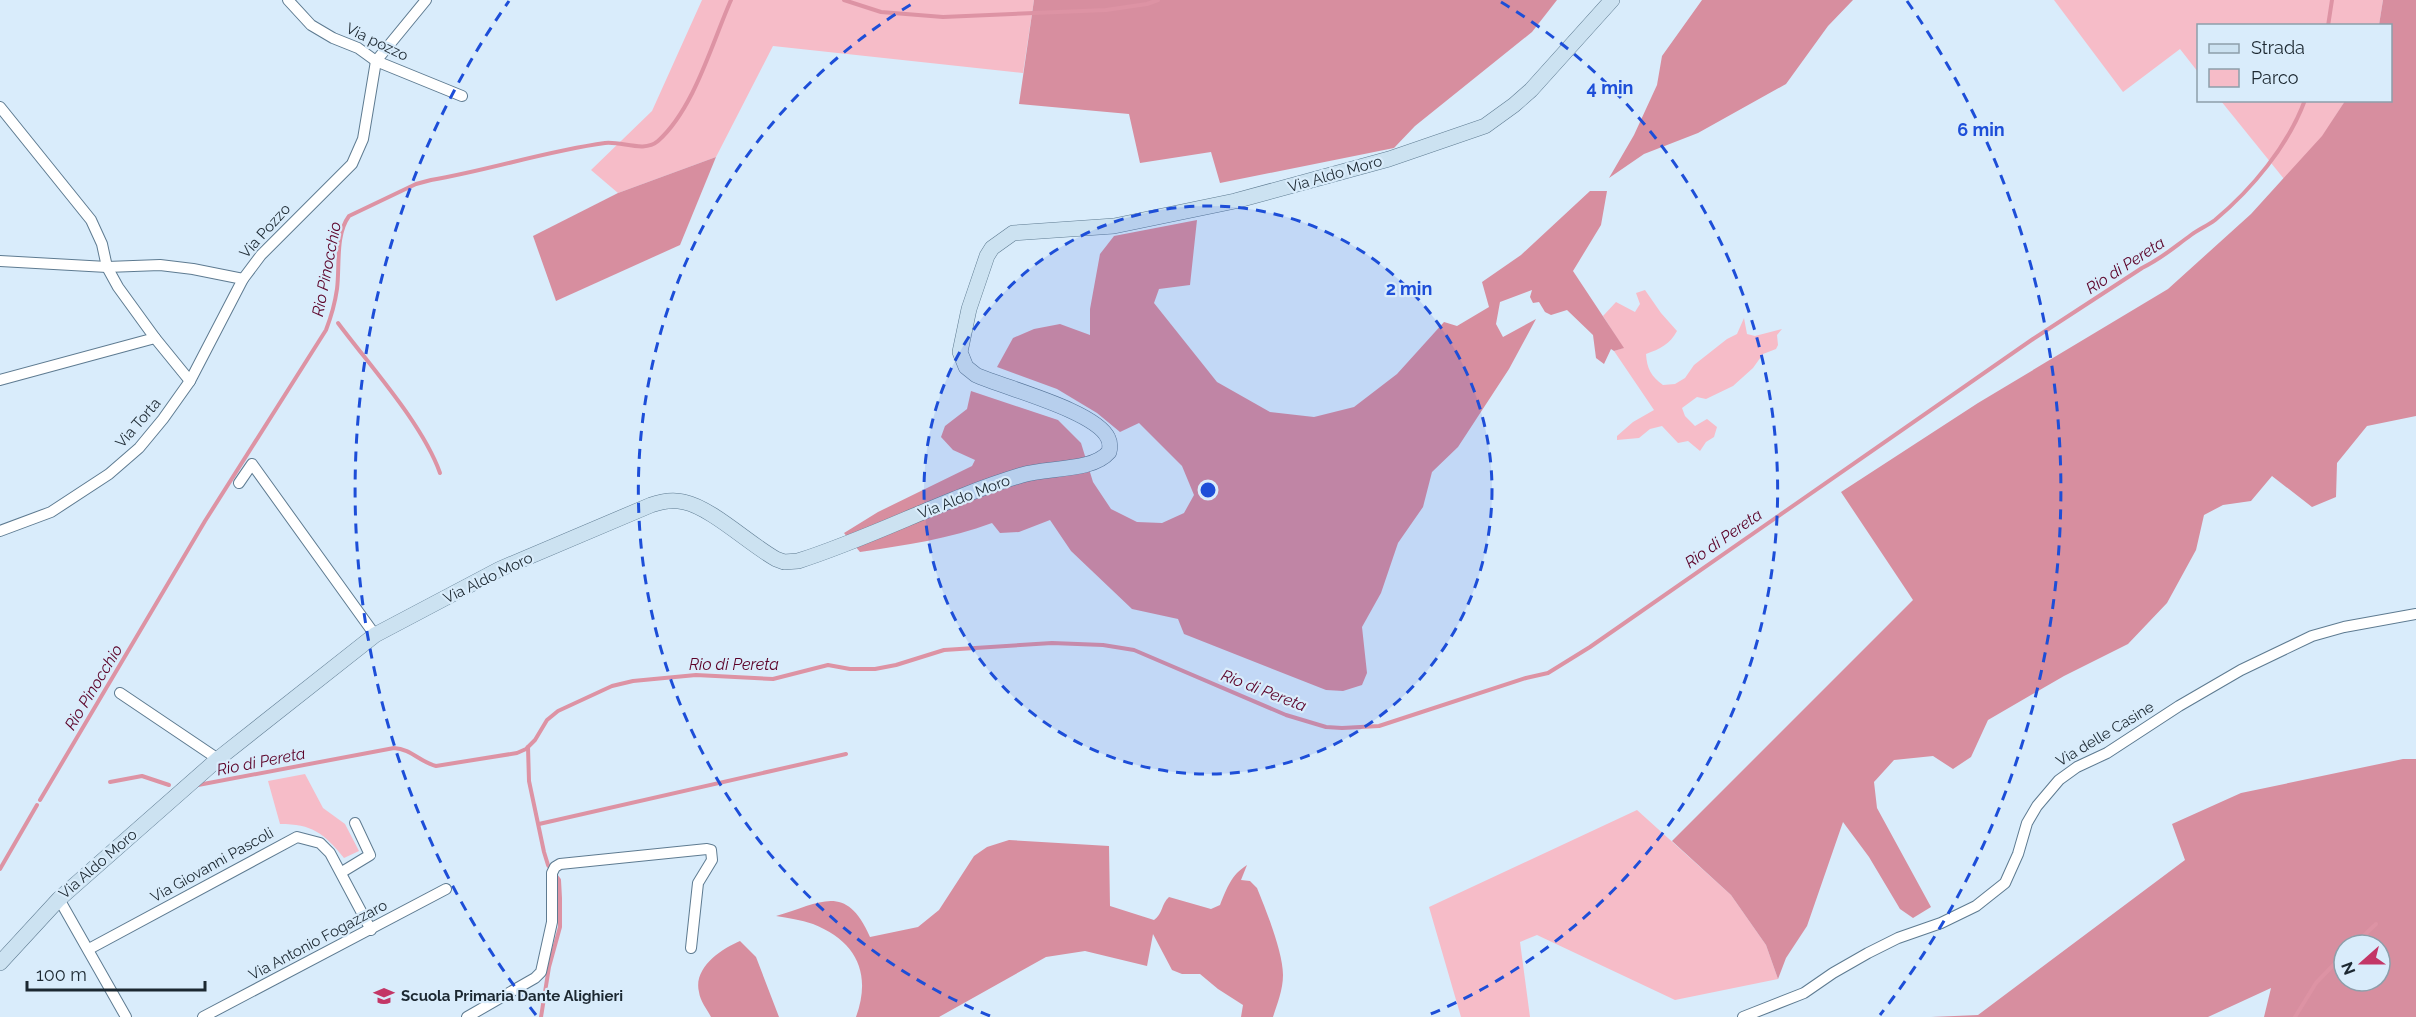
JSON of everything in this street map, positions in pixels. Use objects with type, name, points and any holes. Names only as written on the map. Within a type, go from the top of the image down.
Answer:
[{"type":"main road","name":"Via Aldo Moro","points":[[0,963],[59,898],[218,759],[375,635],[500,569],[660,502],[676,500],[699,507],[770,556],[784,562],[815,555],[987,486],[1023,474],[1095,463],[1104,458],[1109,452],[1110,445],[1108,438],[1097,426],[1072,411],[976,375],[961,360],[960,352],[969,309],[983,265],[992,248],[1013,233],[1114,226],[1235,201],[1389,159],[1485,126],[1502,115],[1531,90],[1612,0]]},
{"type":"street","name":"Via pozzo","points":[[288,0],[311,25],[333,38],[358,48],[376,61],[462,96]]},
{"type":"street","name":"Via Pozzo","points":[[0,261],[107,267],[160,265],[193,268],[243,279],[261,255],[300,213],[352,165],[363,139],[376,61],[426,0]]},
{"type":"street","points":[[0,106],[91,220],[102,244],[107,267],[118,287],[190,381]]},
{"type":"street","name":"Via Torta","points":[[0,529],[51,512],[109,474],[139,448],[163,420],[190,381],[243,279]]},
{"type":"street","points":[[0,380],[155,338]]},
{"type":"street","points":[[239,483],[252,464],[375,635]]},
{"type":"street","name":"Via delle Casine","points":[[1743,1017],[1804,993],[1868,953],[1976,906],[2005,883],[2018,854],[2027,823],[2037,806],[2059,780],[2077,767],[2107,753],[2179,706],[2241,670],[2312,636],[2344,627],[2416,614]]},
{"type":"street","points":[[120,693],[218,759]]},
{"type":"street","points":[[342,872],[370,855],[355,823]]},
{"type":"street","name":"Via Giovanni Pascoli","points":[[89,949],[297,837],[320,843],[330,853],[371,930]]},
{"type":"street","points":[[467,1017],[535,978],[541,972],[552,922],[552,873],[560,864],[658,852],[711,850],[712,860],[698,883],[691,948]]},
{"type":"street","name":"Via Antonio Fogazzaro","points":[[203,1017],[446,890]]},
{"type":"street","points":[[59,898],[126,1017]]},
{"type":"green space","points":[[702,0],[1034,0],[1023,73],[773,46],[716,157],[618,193],[591,170],[652,111]]},
{"type":"green space","points":[[2054,0],[2383,0],[2379,24],[2197,24],[2197,71],[2180,49],[2123,92]]},
{"type":"green space","points":[[2222,102],[2344,102],[2323,136],[2284,179]]},
{"type":"green space","points":[[1645,290],[1677,331],[1664,346],[1646,354],[1650,372],[1663,385],[1675,384],[1685,378],[1694,365],[1737,334],[1744,318],[1747,334],[1755,336],[1782,329],[1777,335],[1776,349],[1763,354],[1753,368],[1733,386],[1706,399],[1697,397],[1682,408],[1685,416],[1695,426],[1707,419],[1717,427],[1714,437],[1706,442],[1700,451],[1688,441],[1678,443],[1662,426],[1650,429],[1639,438],[1617,440],[1617,436],[1633,422],[1654,410],[1614,351],[1623,348],[1603,316],[1616,302],[1635,312],[1640,304],[1636,293]]},
{"type":"green space","points":[[305,774],[323,808],[345,824],[359,851],[344,858],[330,842],[317,832],[301,826],[280,824],[268,781]]},
{"type":"green space","points":[[1637,810],[1731,895],[1766,945],[1778,979],[1675,1000],[1537,935],[1520,942],[1530,1017],[1461,1017],[1429,907]]},
{"type":"shaded area","points":[[1034,0],[1557,0],[1532,32],[1415,126],[1394,148],[1220,183],[1211,152],[1140,163],[1129,114],[1019,104]]},
{"type":"shaded area","points":[[1702,0],[1853,0],[1828,26],[1786,84],[1698,133],[1644,154],[1609,178],[1634,135],[1657,85],[1662,56]]},
{"type":"shaded area","points":[[2383,0],[2416,0],[2416,416],[2367,426],[2337,463],[2336,497],[2312,507],[2272,476],[2251,501],[2223,505],[2204,515],[2196,550],[2167,603],[2128,644],[2064,676],[1988,720],[1971,757],[1953,769],[1933,756],[1894,760],[1874,782],[1877,808],[1931,907],[1913,918],[1900,909],[1869,857],[1843,822],[1807,926],[1786,958],[1778,979],[1766,945],[1731,895],[1672,841],[1913,600],[1841,492],[1978,403],[2168,289],[2251,214],[2322,136],[2344,102],[2392,102],[2392,24],[2379,24]]},
{"type":"shaded area","points":[[716,157],[680,245],[556,301],[533,236],[618,193]]},
{"type":"shaded area","points":[[1590,191],[1607,191],[1601,225],[1573,271],[1624,348],[1614,351],[1611,349],[1604,364],[1596,358],[1593,335],[1567,310],[1551,315],[1545,312],[1539,302],[1533,303],[1530,297],[1532,290],[1500,302],[1496,324],[1503,337],[1536,319],[1509,369],[1458,447],[1432,472],[1423,507],[1398,543],[1381,593],[1362,627],[1367,673],[1362,685],[1343,691],[1326,690],[1184,634],[1178,619],[1132,609],[1071,551],[1050,520],[1019,532],[1000,533],[992,523],[944,537],[860,552],[844,533],[878,512],[972,466],[975,460],[953,450],[941,437],[945,426],[967,409],[971,391],[1058,420],[1081,443],[1093,482],[1111,509],[1137,522],[1162,523],[1184,513],[1194,495],[1182,466],[1139,423],[1120,432],[1097,413],[1057,389],[997,367],[1013,338],[1034,329],[1060,324],[1090,335],[1090,309],[1100,254],[1114,236],[1197,220],[1190,285],[1159,289],[1154,303],[1217,382],[1270,412],[1314,417],[1354,407],[1397,374],[1444,322],[1457,326],[1489,307],[1482,282],[1521,255]]},
{"type":"shaded area","points":[[2403,759],[2416,759],[2416,1017],[2264,1017],[2271,988],[2208,1017],[1931,1017],[1978,1015],[2185,860],[2172,824],[2241,793]]},
{"type":"shaded area","points":[[1009,840],[1109,846],[1110,906],[1154,920],[1169,897],[1211,909],[1220,905],[1233,878],[1247,865],[1241,880],[1250,881],[1257,888],[1273,931],[1282,966],[1282,986],[1273,1017],[1241,1017],[1243,1005],[1200,974],[1182,974],[1172,970],[1153,934],[1147,966],[1085,951],[1046,957],[939,1017],[856,1017],[861,1001],[861,973],[850,949],[828,931],[813,924],[776,916],[819,902],[831,901],[842,903],[852,909],[870,937],[918,927],[939,910],[974,856],[987,847]]},
{"type":"shaded area","points":[[740,941],[756,957],[779,1017],[711,1017],[702,1002],[698,983],[704,967],[717,954]]},
{"type":"waterway","name":"Rio Pinocchio","points":[[40,800],[205,521],[326,330],[337,289],[342,232],[349,216],[416,184],[431,180],[583,146],[605,143],[646,146],[658,141],[671,128],[692,94],[731,0]]},
{"type":"waterway","points":[[844,0],[881,12],[943,17],[1106,10],[1147,4],[1158,0]]},
{"type":"waterway","name":"Rio di Pereta","points":[[2328,24],[2332,0]]},
{"type":"waterway","name":"Rio di Pereta","points":[[198,785],[394,748],[436,766],[517,753],[526,749],[535,740],[547,720],[558,711],[612,686],[633,681],[696,675],[773,679],[828,665],[850,669],[875,669],[944,650],[1052,643],[1103,645],[1134,650],[1286,715],[1326,727],[1342,728],[1379,726],[1526,678],[1548,673],[1590,647],[2033,339],[2215,220],[2268,166],[2289,134],[2304,102]]},
{"type":"waterway","points":[[338,323],[408,415],[432,454],[440,473]]},
{"type":"waterway","points":[[528,747],[529,781],[544,852],[548,865],[559,880],[560,898],[560,927],[549,967],[541,1017]]},
{"type":"waterway","points":[[539,824],[846,754]]},
{"type":"waterway","name":"Rio di Pereta","points":[[110,782],[142,776],[169,785]]},
{"type":"waterway","name":"Rio Pinocchio","points":[[0,869],[37,805]]},
{"type":"waterway","points":[[2367,933],[2376,924]]},
{"type":"waterway","points":[[2295,1017],[2316,983],[2332,966]]},
{"type":"place","name":"Scuola Primaria Dante Alighieri","points":[[384,996]]}]
